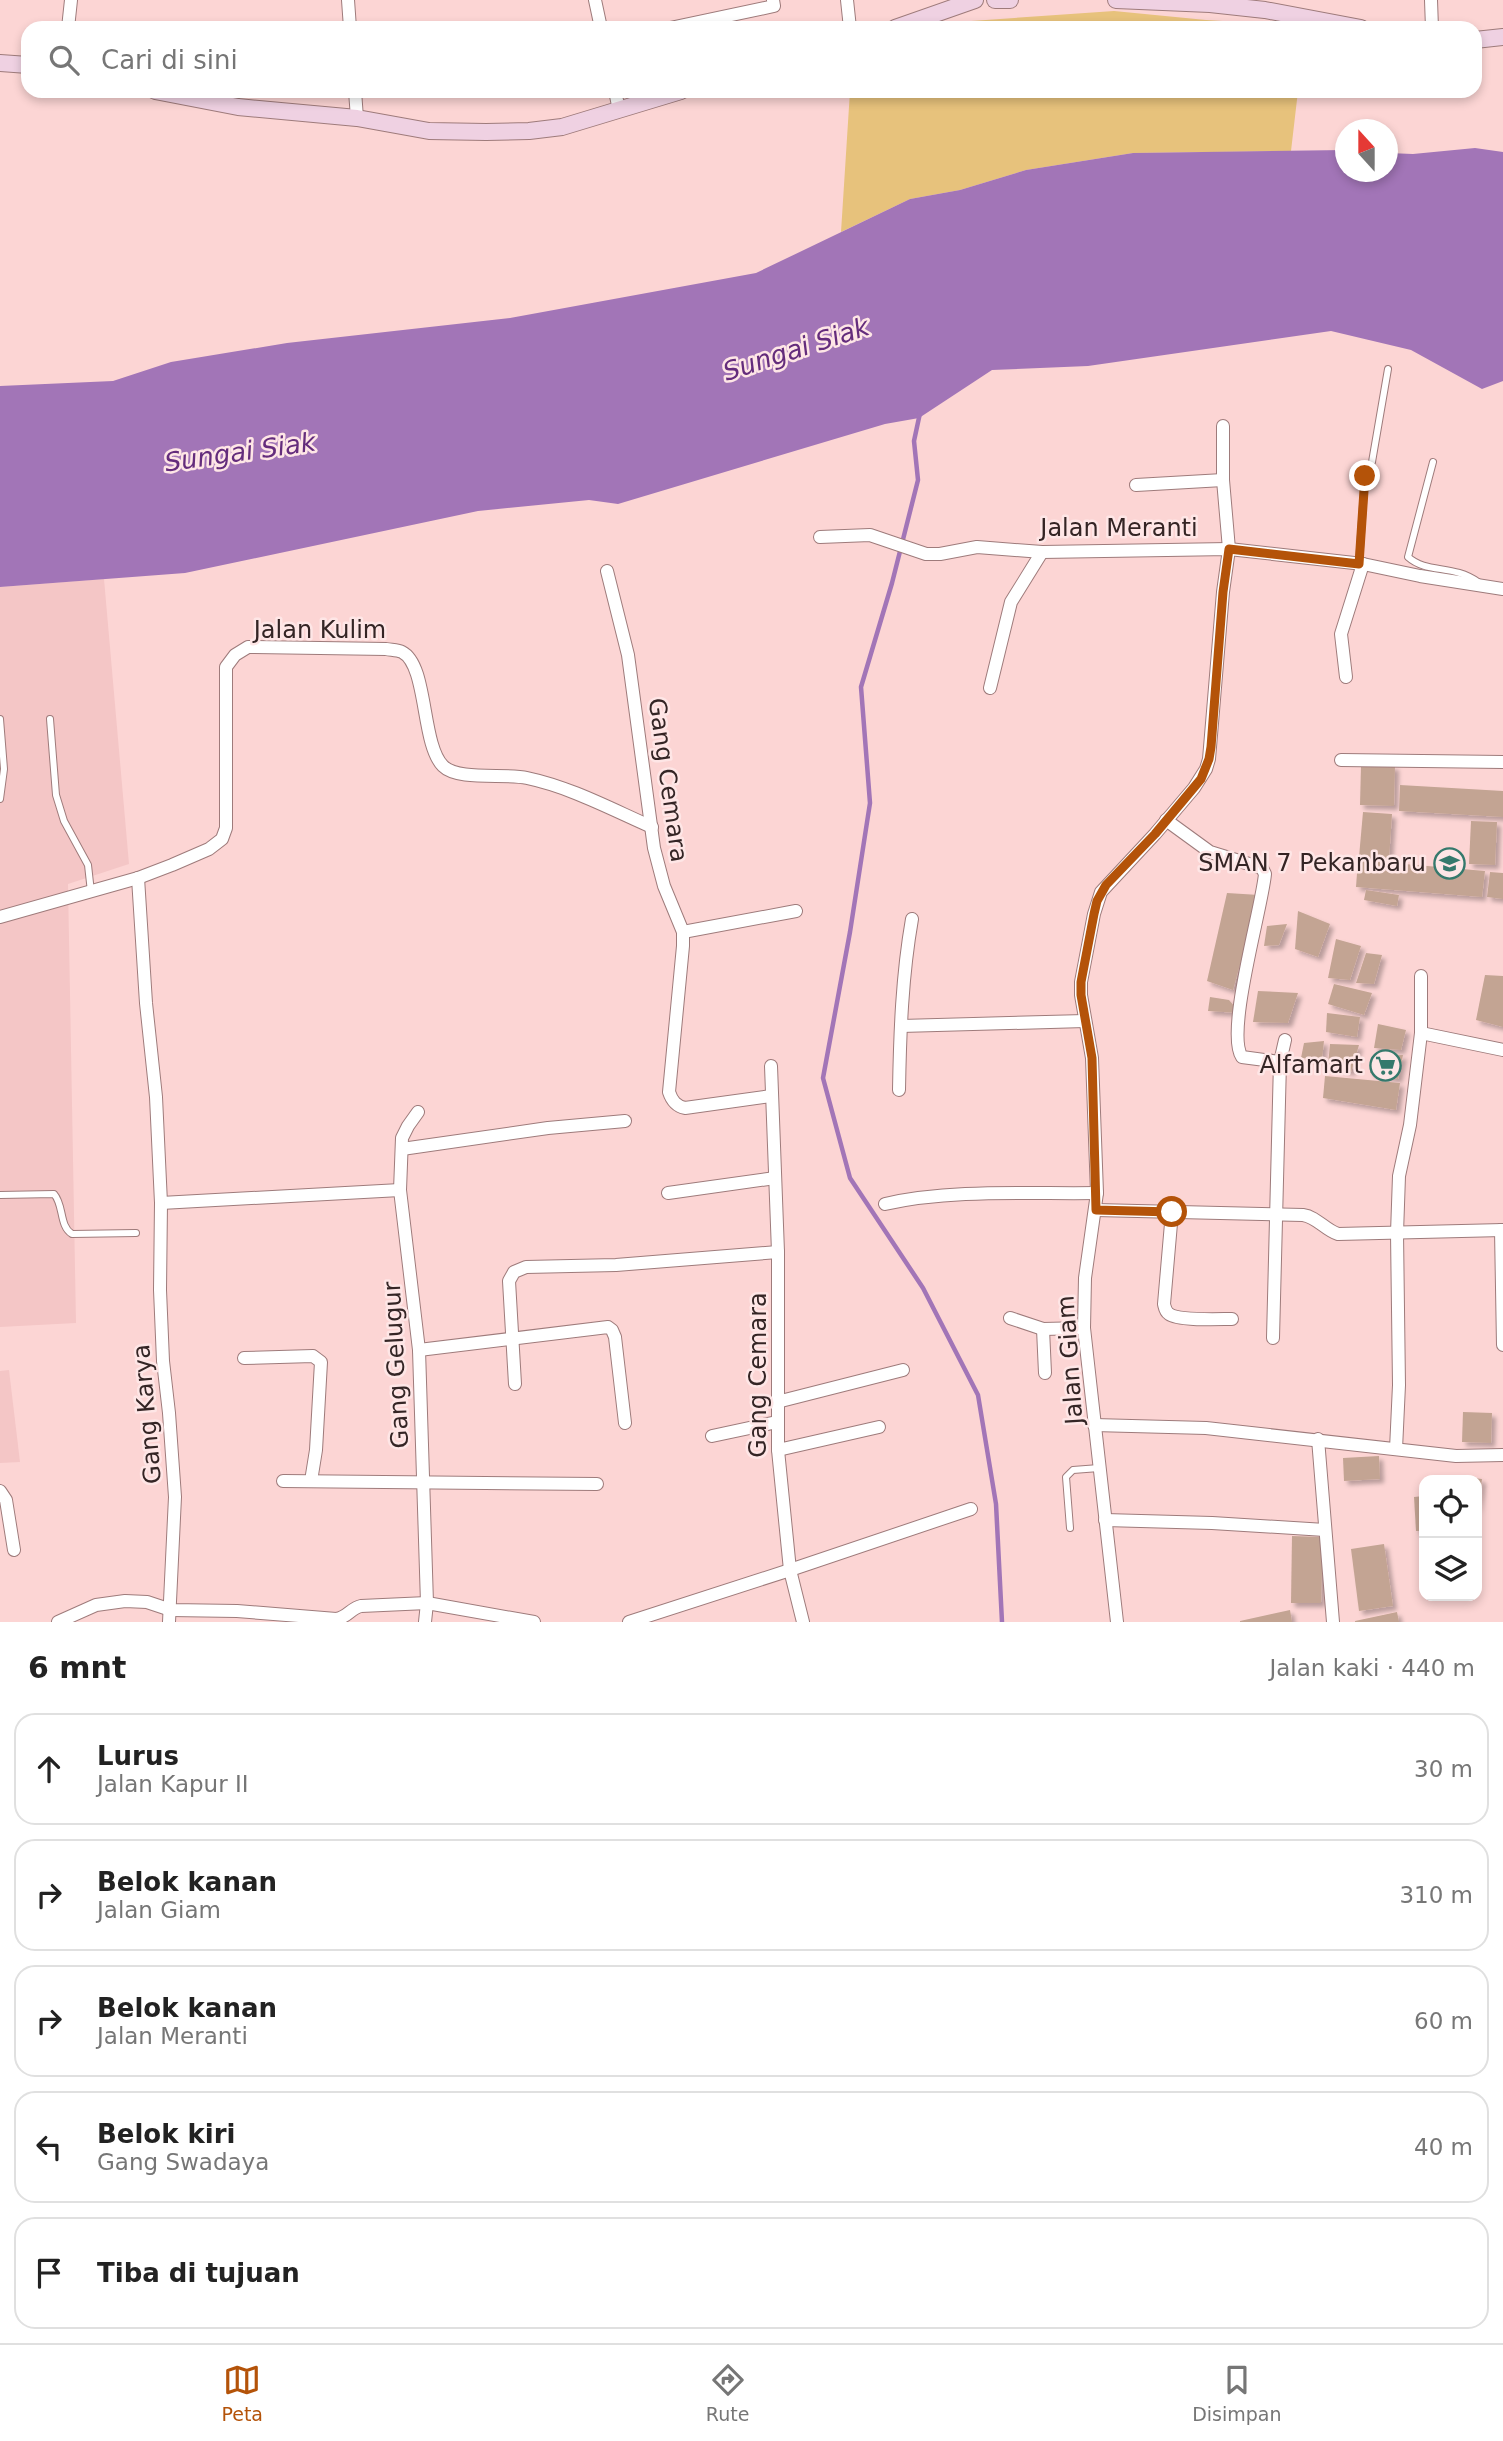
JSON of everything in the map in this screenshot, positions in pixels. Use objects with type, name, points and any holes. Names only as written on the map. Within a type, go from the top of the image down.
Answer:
[{"type":"main road","points":[[915,21],[975,0]]},
{"type":"main road","points":[[995,0],[1010,0]]},
{"type":"main road","points":[[1116,0],[1267,5],[1332,21]]},
{"type":"main road","points":[[1482,39],[1503,37]]},
{"type":"main road","points":[[0,63],[21,64]]},
{"type":"main road","points":[[191,98],[237,107],[357,118],[429,131],[529,131],[562,127],[658,98]]},
{"type":"street","points":[[69,21],[71,0]]},
{"type":"street","points":[[348,0],[350,21]]},
{"type":"street","points":[[595,0],[600,21]]},
{"type":"street","points":[[703,21],[774,6],[773,0]]},
{"type":"street","points":[[847,0],[849,21]]},
{"type":"street","points":[[1431,0],[1432,21]]},
{"type":"street","points":[[356,98],[357,118]]},
{"type":"street","points":[[616,98],[619,110]]},
{"type":"street","name":"Jalan Giam","points":[[1117,1622],[1084,1328],[1086,1278],[1097,1193],[1092,1058],[1081,982],[1097,901],[1106,885],[1201,779],[1209,759],[1229,549],[1223,480],[1223,426]]},
{"type":"street","points":[[1136,485],[1223,480]]},
{"type":"street","name":"Jalan Meranti","points":[[820,537],[870,535],[926,554],[977,547],[1042,552],[1229,549],[1361,564],[1503,589]]},
{"type":"street","points":[[990,688],[1012,602],[1042,552]]},
{"type":"street","points":[[1346,677],[1341,634],[1361,564]]},
{"type":"street","name":"Gang Cemara","points":[[607,571],[628,655],[658,867],[683,932],[669,1091],[671,1098],[685,1108],[771,1096]]},
{"type":"street","name":"Jalan Kulim","points":[[0,917],[138,878],[209,849],[222,839],[226,828],[226,667],[235,655],[248,647],[386,649],[402,652],[414,663],[431,740],[440,764],[447,769],[459,773],[525,777],[579,795],[652,827]]},
{"type":"street","points":[[1341,760],[1503,762]]},
{"type":"street","points":[[1166,820],[1205,850],[1262,868],[1265,874],[1250,942],[1238,1048],[1242,1058],[1280,1062]]},
{"type":"street","name":"Gang Karya","points":[[138,878],[146,1003],[156,1097],[161,1203],[160,1290],[163,1361],[175,1497],[170,1616]]},
{"type":"street","points":[[683,932],[796,911]]},
{"type":"street","points":[[899,1090],[906,949],[912,919]]},
{"type":"street","points":[[1396,1449],[1399,1385],[1396,1233],[1399,1176],[1410,1125],[1421,1033],[1421,976]]},
{"type":"street","points":[[901,1026],[1085,1021]]},
{"type":"street","points":[[1421,1033],[1503,1050]]},
{"type":"street","points":[[1273,1338],[1280,1062],[1285,1040]]},
{"type":"street","name":"Gang Cemara","points":[[771,1066],[778,1252],[778,1450],[790,1570],[803,1622]]},
{"type":"street","name":"Gang Gelugur","points":[[418,1112],[404,1131],[400,1190],[419,1350],[427,1603],[425,1622]]},
{"type":"street","points":[[402,1149],[548,1128],[625,1121]]},
{"type":"street","points":[[668,1193],[775,1178]]},
{"type":"street","points":[[161,1203],[400,1190]]},
{"type":"street","points":[[885,1204],[938,1196],[1097,1193]]},
{"type":"street","points":[[1096,1210],[1309,1216],[1338,1234],[1502,1230],[1503,1345]]},
{"type":"street","points":[[1172,1212],[1164,1304],[1166,1311],[1172,1316],[1232,1319]]},
{"type":"street","points":[[516,1384],[509,1282],[511,1275],[518,1268],[546,1265],[628,1265],[778,1252]]},
{"type":"street","points":[[1010,1318],[1043,1329],[1084,1328]]},
{"type":"street","points":[[419,1350],[603,1327],[612,1330],[625,1423]]},
{"type":"street","points":[[1043,1329],[1045,1373]]},
{"type":"street","points":[[244,1358],[313,1356],[321,1362],[316,1450],[311,1481]]},
{"type":"street","points":[[777,1402],[903,1370]]},
{"type":"street","points":[[712,1436],[778,1422]]},
{"type":"street","points":[[1094,1425],[1206,1428],[1457,1456],[1503,1455]]},
{"type":"street","points":[[778,1450],[878,1427]]},
{"type":"street","points":[[1318,1439],[1333,1622]]},
{"type":"street","points":[[283,1481],[597,1484]]},
{"type":"street","points":[[0,1492],[6,1500],[14,1550]]},
{"type":"street","points":[[629,1622],[971,1509]]},
{"type":"street","points":[[1105,1520],[1325,1530]]},
{"type":"street","points":[[58,1622],[96,1605],[110,1602],[147,1602],[170,1616],[237,1611],[336,1619],[343,1618],[354,1608],[361,1606],[427,1603],[534,1622]]},
{"type":"lane","points":[[1361,564],[1365,476],[1372,462],[1388,369]]},
{"type":"lane","points":[[1433,461],[1408,557],[1416,564],[1467,574],[1483,586]]},
{"type":"lane","points":[[0,719],[4,769],[0,799]]},
{"type":"lane","points":[[50,719],[56,796],[64,821],[88,865],[91,892]]},
{"type":"lane","points":[[0,1195],[54,1194],[70,1234],[136,1233]]},
{"type":"lane","points":[[1070,1528],[1066,1477],[1073,1470],[1099,1468]]},
{"type":"shaded area","points":[[1114,11],[1222,21],[971,21]]},
{"type":"shaded area","points":[[850,98],[1297,98],[1291,151],[1133,153],[1026,170],[960,190],[910,199],[841,232]]},
{"type":"shaded area","points":[[104,579],[129,864],[68,884],[76,1323],[0,1327],[0,587]]},
{"type":"shaded area","points":[[9,1370],[20,1462],[0,1463],[0,1371]]},
{"type":"water","name":"Sungai Siak","points":[[1475,148],[1503,152],[1503,381],[1482,389],[1411,350],[1331,331],[1088,366],[992,370],[919,418],[885,424],[618,504],[589,500],[478,511],[185,573],[0,587],[0,386],[113,381],[171,362],[287,343],[510,318],[756,273],[910,199],[960,190],[1026,170],[1133,153],[1335,150],[1335,182],[1398,182],[1398,153]]},
{"type":"building","points":[[1361,766],[1395,766],[1394,806],[1360,805]]},
{"type":"building","points":[[1400,785],[1503,791],[1503,817],[1399,811]]},
{"type":"building","points":[[1363,812],[1392,814],[1389,859],[1359,857]]},
{"type":"building","points":[[1471,821],[1497,822],[1495,865],[1469,864]]},
{"type":"building","points":[[1358,860],[1485,871],[1482,897],[1356,887]]},
{"type":"building","points":[[1490,872],[1503,873],[1503,899],[1487,897]]},
{"type":"building","points":[[1366,890],[1399,895],[1397,906],[1364,900]]},
{"type":"building","points":[[1227,893],[1259,895],[1233,990],[1207,981]]},
{"type":"building","points":[[1298,911],[1330,924],[1318,957],[1295,949]]},
{"type":"building","points":[[1287,924],[1279,945],[1264,946],[1267,926]]},
{"type":"building","points":[[1336,939],[1361,946],[1350,980],[1328,978]]},
{"type":"building","points":[[1366,953],[1382,955],[1374,984],[1356,983]]},
{"type":"building","points":[[1485,975],[1503,976],[1503,1027],[1476,1020]]},
{"type":"building","points":[[1334,984],[1372,993],[1364,1015],[1328,1004]]},
{"type":"building","points":[[1258,991],[1298,993],[1288,1023],[1253,1022]]},
{"type":"building","points":[[1210,997],[1229,1000],[1240,1013],[1208,1011]]},
{"type":"building","points":[[1327,1013],[1360,1017],[1357,1037],[1326,1032]]},
{"type":"building","points":[[1378,1024],[1406,1030],[1401,1050],[1374,1048]]},
{"type":"building","points":[[1324,1041],[1322,1059],[1301,1058],[1304,1043]]},
{"type":"building","points":[[1330,1044],[1359,1045],[1351,1072],[1328,1065]]},
{"type":"building","name":"Alfamart","points":[[1403,1055],[1398,1079],[1370,1073],[1374,1056]]},
{"type":"building","points":[[1325,1076],[1400,1083],[1396,1110],[1323,1098]]},
{"type":"building","points":[[1463,1412],[1492,1413],[1491,1443],[1462,1442]]},
{"type":"building","points":[[1379,1456],[1380,1479],[1344,1481],[1343,1458]]},
{"type":"building","points":[[1419,1496],[1419,1531],[1416,1531],[1414,1497]]},
{"type":"building","points":[[1292,1536],[1323,1537],[1321,1603],[1291,1603]]},
{"type":"building","points":[[1384,1544],[1393,1606],[1359,1611],[1351,1549]]},
{"type":"building","points":[[1290,1610],[1292,1622],[1240,1622],[1240,1621]]},
{"type":"building","points":[[1397,1612],[1399,1622],[1355,1622],[1355,1621]]},
{"type":"waterway","points":[[920,413],[914,441],[918,480],[892,583],[861,687],[870,803],[823,1078],[850,1178],[923,1288],[978,1395],[996,1504],[1002,1622]]},
{"type":"place","name":"SMAN 7 Pekanbaru","points":[[1449,863]]},
{"type":"place","name":"Alfamart","points":[[1386,1065]]},
{"type":"route","points":[[1172,1212],[1096,1210],[1092,1058],[1081,982],[1097,901],[1106,885],[1155,834],[1201,779],[1206,769],[1211,747],[1229,549],[1359,564],[1365,476]]}]
